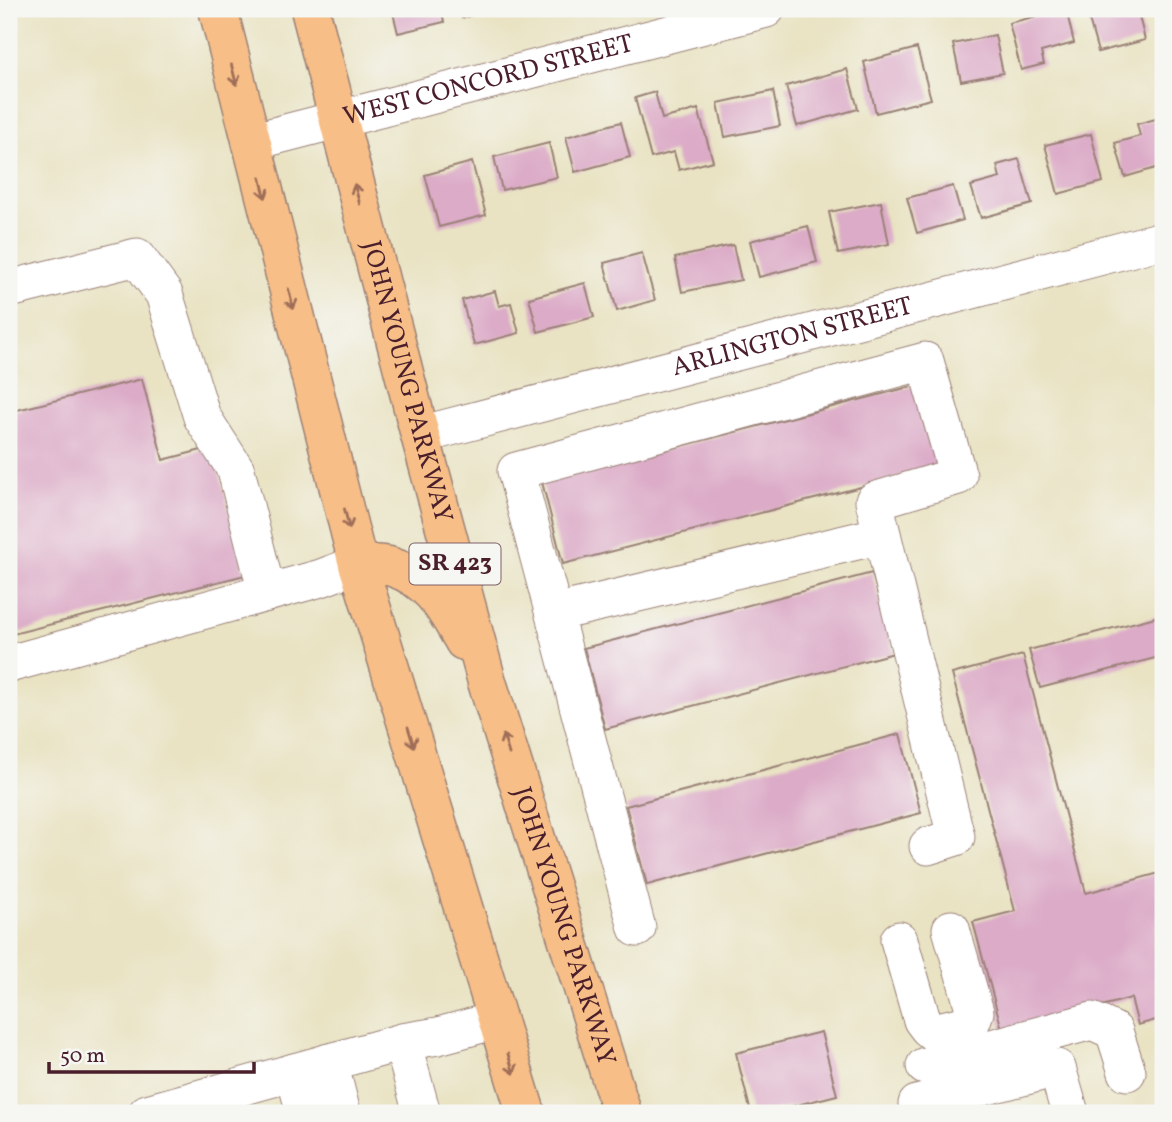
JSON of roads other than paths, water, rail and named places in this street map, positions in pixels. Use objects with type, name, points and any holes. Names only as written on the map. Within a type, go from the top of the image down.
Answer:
[{"type":"main road","points":[[218,9],[358,564],[526,1113]]},
{"type":"main road","name":"JOHN YOUNG PARKWAY","points":[[310,9],[487,682],[622,1113]]},
{"type":"main road","points":[[358,564],[390,566],[418,579],[444,606],[487,682]]},
{"type":"street","name":"WEST CONCORD STREET","points":[[251,142],[765,9]]},
{"type":"street","name":"ARLINGTON STREET","points":[[420,435],[1163,240]]},
{"type":"street","points":[[9,289],[136,257],[163,294],[202,417],[236,470],[267,593]]},
{"type":"street","points":[[637,928],[516,471],[925,361],[958,476],[874,501],[956,837],[928,846]]},
{"type":"street","points":[[554,613],[882,535]]},
{"type":"street","points":[[9,664],[321,578],[358,564]]},
{"type":"street","points":[[899,940],[922,1020],[933,1032],[964,1025],[972,1021],[975,1012],[951,929]]},
{"type":"street","points":[[147,1113],[236,1101],[294,1072],[402,1042],[438,1036],[497,1020]]},
{"type":"street","points":[[925,1066],[1092,1020],[1114,1031],[1127,1072]]},
{"type":"street","points":[[402,1042],[422,1113]]},
{"type":"street","points":[[329,1062],[342,1113]]},
{"type":"street","points":[[919,1113],[917,1104],[1057,1069],[1069,1113]]},
{"type":"street","points":[[294,1072],[305,1113]]}]
